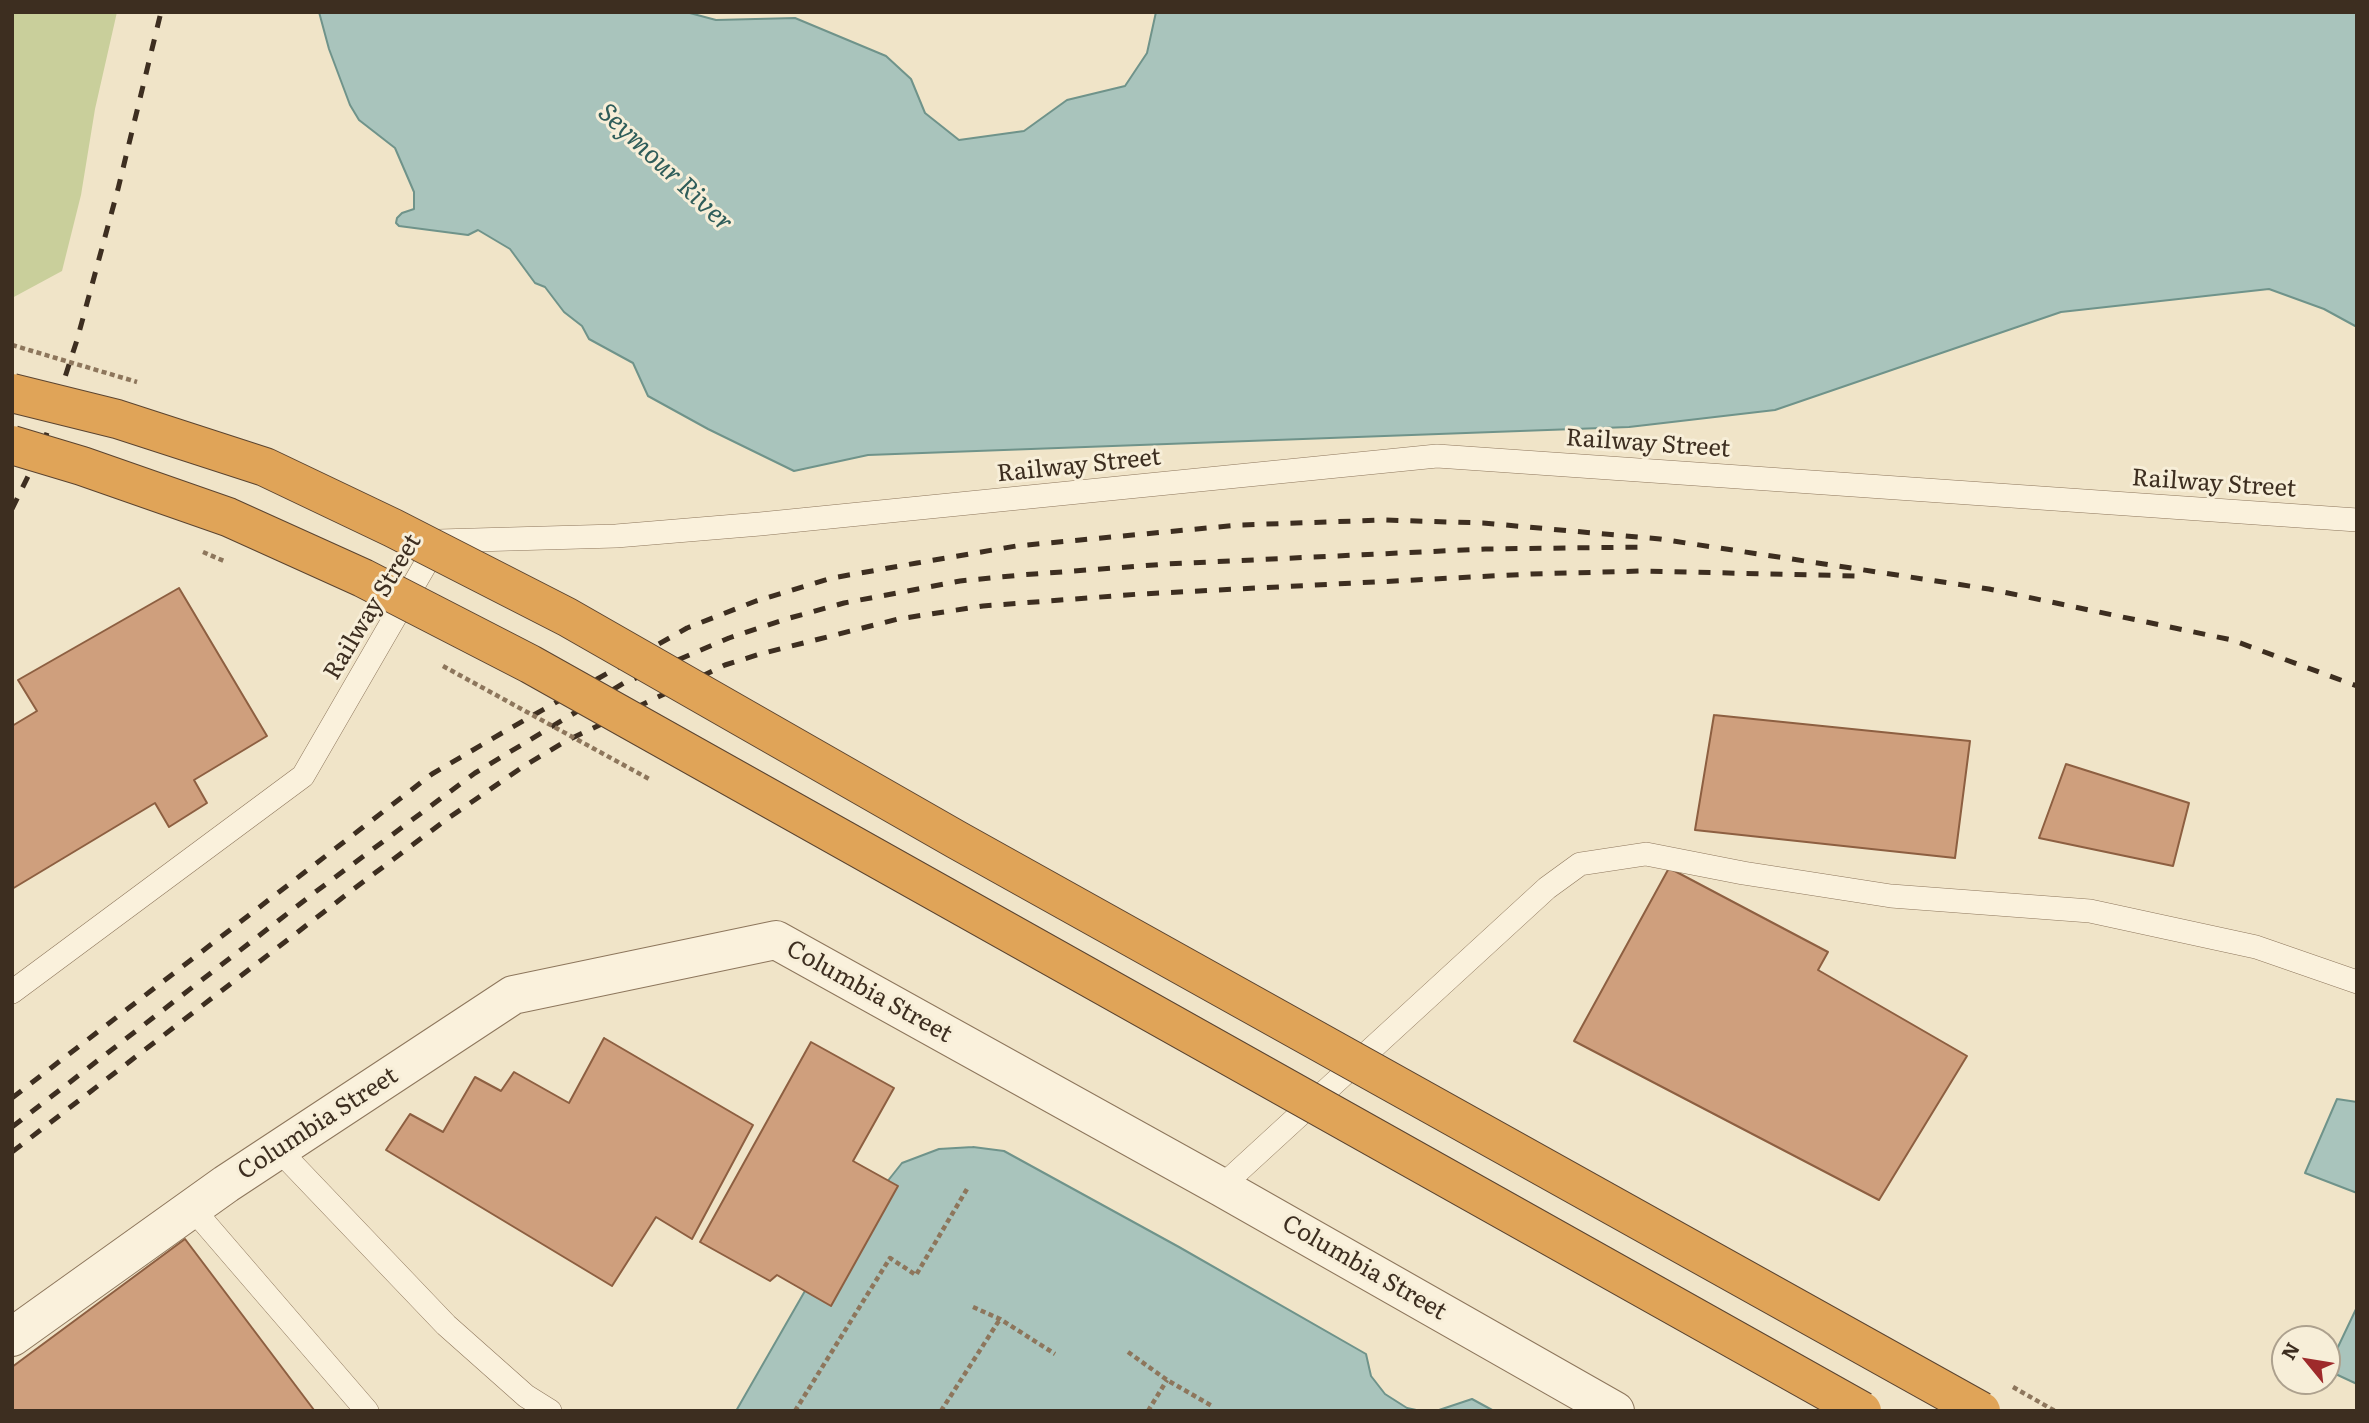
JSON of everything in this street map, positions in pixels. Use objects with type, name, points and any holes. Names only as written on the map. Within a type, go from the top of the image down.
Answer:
[{"type":"highway","points":[[12,393],[117,419],[265,467],[393,528],[555,611],[957,841],[1981,1411]]},
{"type":"highway","points":[[12,445],[82,466],[228,517],[363,578],[530,664],[1862,1411]]},
{"type":"street","name":"Columbia Street","points":[[12,1337],[278,1149],[513,995],[776,940],[1221,1187],[1615,1411]]},
{"type":"lane","name":"Railway Street","points":[[12,992],[303,776],[439,541],[616,536],[760,524],[1437,456],[2357,520]]},
{"type":"lane","points":[[1221,1187],[1547,888],[1580,864],[1646,854],[1742,873],[1891,896],[2091,911],[2256,947],[2357,982]]},
{"type":"lane","points":[[278,1149],[446,1325],[526,1396],[550,1411]]},
{"type":"lane","points":[[192,1208],[367,1411]]},
{"type":"path","points":[[191,547],[228,563]]},
{"type":"path","points":[[437,663],[654,782]]},
{"type":"path","points":[[795,1411],[890,1258],[916,1275],[967,1189]]},
{"type":"path","points":[[973,1307],[1000,1320],[1055,1354]]},
{"type":"path","points":[[941,1411],[1000,1320]]},
{"type":"path","points":[[1128,1352],[1167,1380],[1212,1406]]},
{"type":"path","points":[[1149,1411],[1167,1380]]},
{"type":"green space","points":[[12,12],[117,12],[95,109],[81,195],[62,271],[12,298]]},
{"type":"water","name":"Seymour River","points":[[319,12],[686,12],[716,20],[795,18],[886,56],[911,79],[925,113],[959,140],[1024,131],[1067,100],[1125,86],[1147,53],[1156,12],[2357,12],[2357,327],[2324,309],[2269,289],[2061,312],[1775,410],[1629,427],[868,455],[794,471],[648,396],[633,363],[589,339],[582,326],[564,312],[545,287],[535,283],[510,249],[478,230],[468,235],[399,226],[396,223],[397,218],[414,209],[414,192],[395,148],[359,120],[350,105],[329,49]]},
{"type":"water","points":[[2337,1099],[2357,1102],[2357,1193],[2305,1173]]},
{"type":"water","points":[[973,1147],[1004,1151],[1366,1354],[1371,1376],[1385,1394],[1407,1408],[1421,1411],[736,1411],[817,1270],[902,1163],[939,1149]]},
{"type":"water","points":[[2357,1307],[2357,1384],[2341,1377],[2341,1341]]},
{"type":"water","points":[[1472,1399],[1494,1411],[1436,1411]]},
{"type":"building","points":[[179,588],[267,736],[194,780],[207,803],[169,827],[155,803],[12,889],[12,726],[37,711],[18,680]]},
{"type":"building","points":[[1714,715],[1970,741],[1955,858],[1695,830]]},
{"type":"building","points":[[2066,764],[2189,803],[2173,866],[2039,838]]},
{"type":"building","points":[[1669,868],[1828,952],[1818,970],[1967,1056],[1879,1200],[1574,1041]]},
{"type":"building","points":[[604,1038],[753,1125],[692,1239],[656,1217],[612,1286],[386,1150],[410,1114],[443,1132],[475,1077],[501,1091],[514,1072],[569,1103]]},
{"type":"building","points":[[811,1042],[894,1088],[853,1161],[898,1186],[831,1306],[777,1275],[770,1281],[700,1242]]},
{"type":"building","points":[[185,1239],[314,1410],[12,1411],[12,1367]]},
{"type":"railway","points":[[12,509],[42,448],[77,340],[118,189],[161,12]]},
{"type":"railway","points":[[12,1098],[432,774],[687,628],[756,601],[832,578],[917,563],[1016,546],[1239,525],[1384,520],[1483,523],[1660,539],[1989,589],[2232,640],[2357,686]]},
{"type":"railway","points":[[12,1127],[314,893],[475,773],[624,683],[729,638],[844,603],[960,581],[1167,564],[1485,549],[1649,547]]},
{"type":"railway","points":[[12,1152],[355,888],[524,766],[566,741],[725,665],[760,654],[898,619],[983,606],[1140,594],[1642,571],[1858,576]]}]
